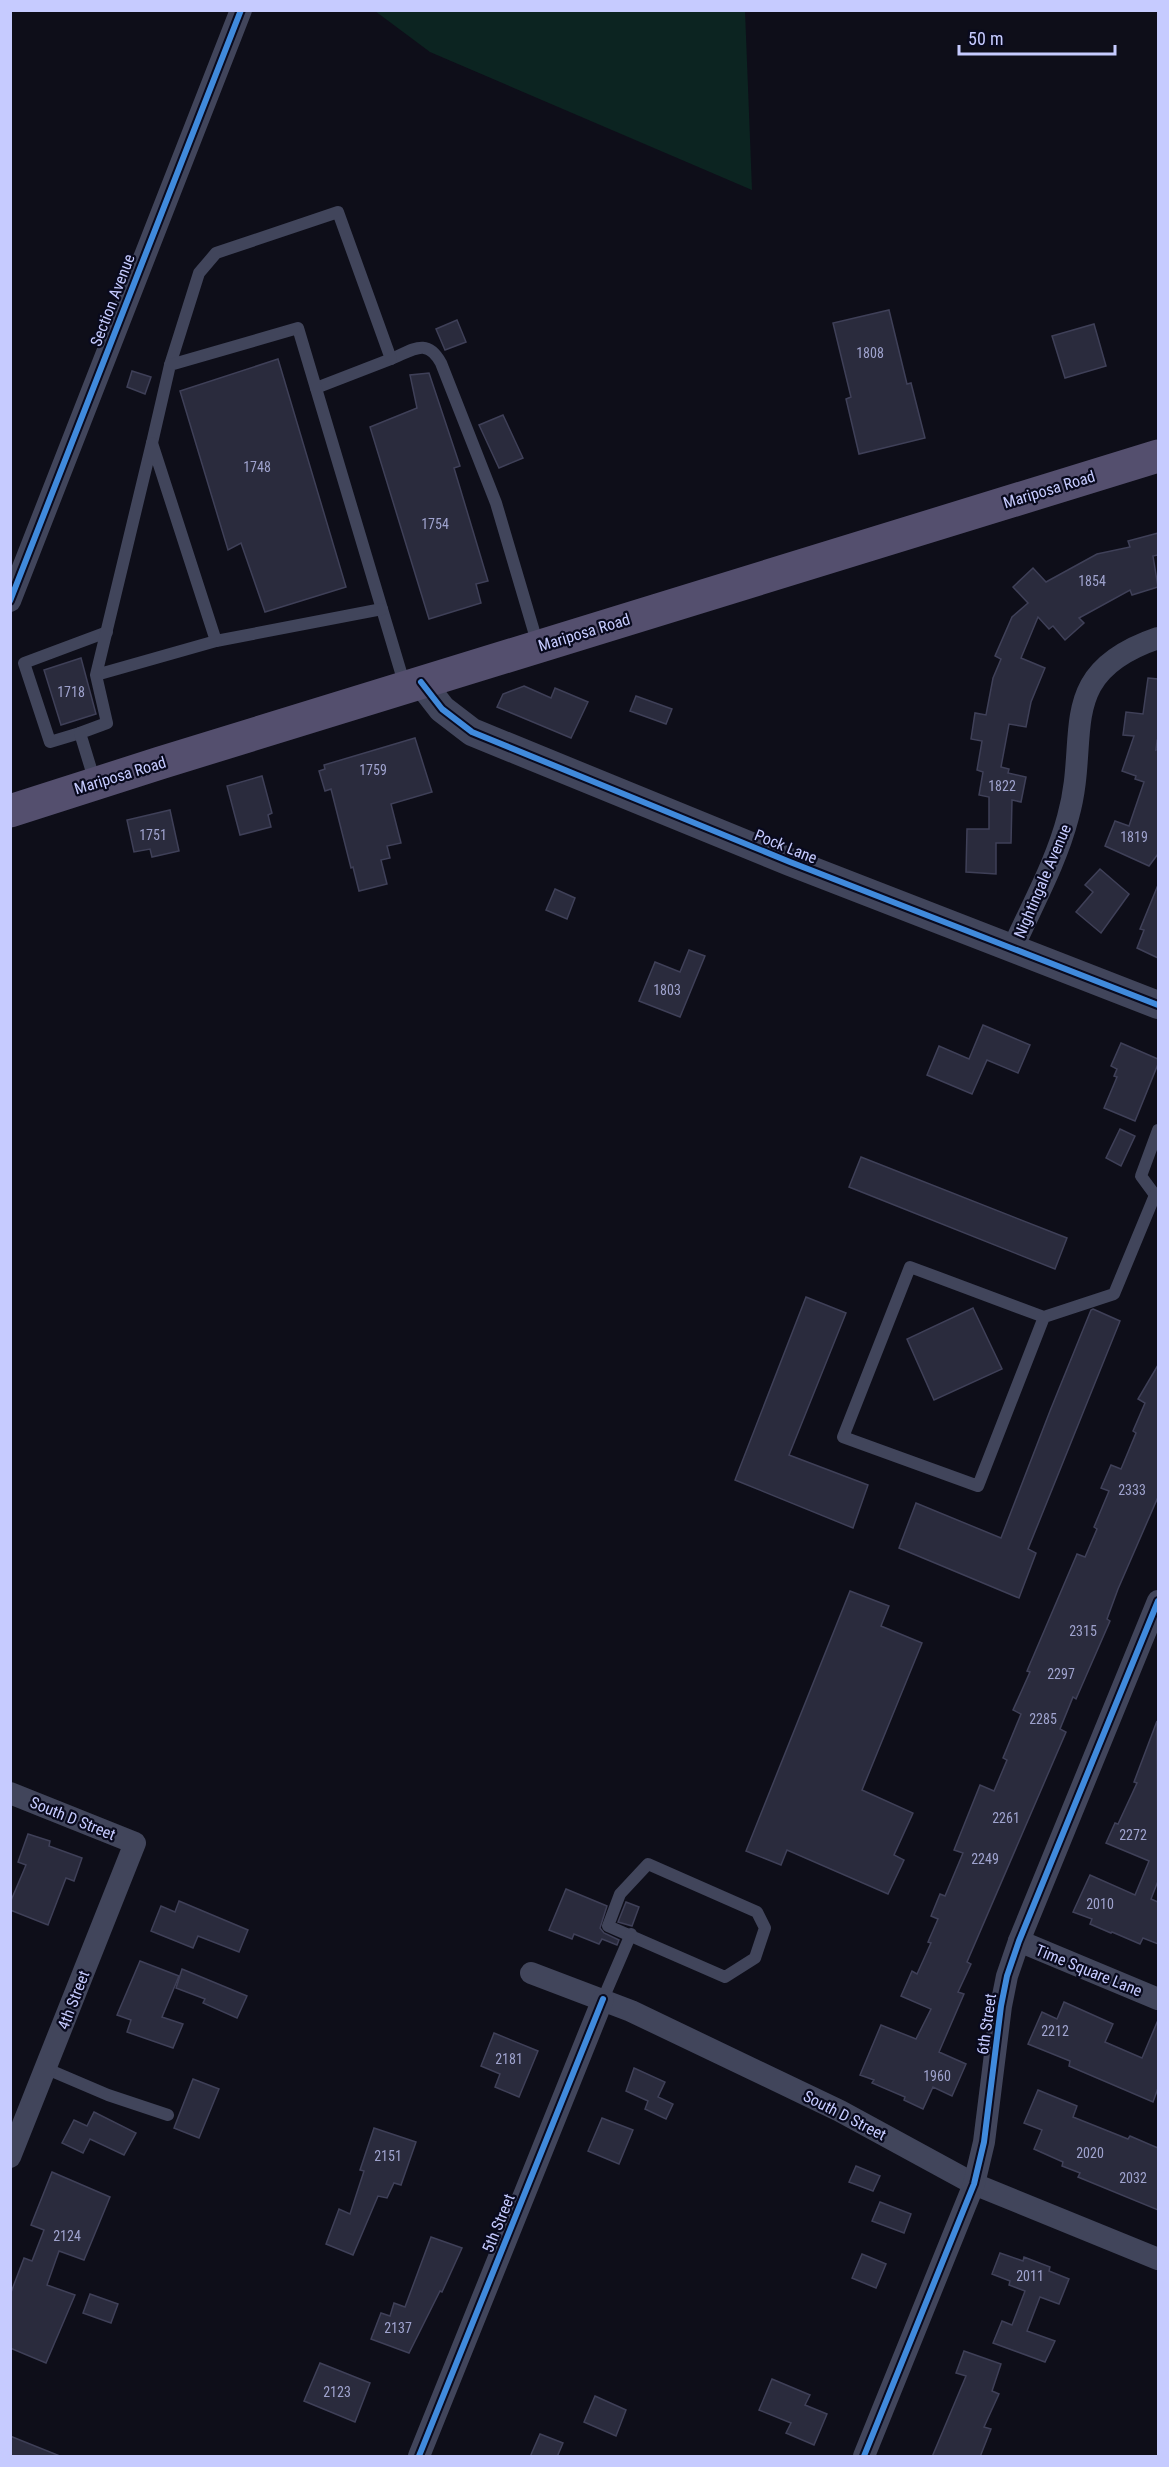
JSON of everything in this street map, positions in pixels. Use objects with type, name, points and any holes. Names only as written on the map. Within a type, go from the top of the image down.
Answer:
[{"type":"main road","name":"Mariposa Road","points":[[10,811],[1158,456]]},
{"type":"street","name":"Section Avenue","points":[[10,601],[241,10]]},
{"type":"street","name":"Nightingale Avenue","points":[[1013,948],[1055,857],[1069,816],[1075,776],[1077,728],[1088,691],[1100,673],[1119,655],[1158,638]]},
{"type":"street","name":"Pock Lane","points":[[413,685],[472,732],[790,862],[1158,1005]]},
{"type":"street","name":"6th Street","points":[[864,2457],[974,2184],[984,2142],[1003,1996],[1019,1941],[1158,1601]]},
{"type":"street","name":"South D Street","points":[[10,1793],[135,1843]]},
{"type":"street","name":"4th Street","points":[[10,2157],[135,1843]]},
{"type":"street","name":"Time Square Lane","points":[[1019,1941],[1158,1999]]},
{"type":"street","name":"South D Street","points":[[531,1973],[603,1999],[840,2111],[974,2184],[1158,2259]]},
{"type":"street","name":"5th Street","points":[[419,2457],[603,1999]]},
{"type":"lane","points":[[106,632],[24,663],[50,742],[107,723],[96,675],[170,365],[199,273],[216,253],[338,212],[391,359]]},
{"type":"lane","points":[[170,365],[298,328],[382,609],[413,685]]},
{"type":"lane","points":[[316,388],[423,347],[430,348],[436,354],[496,503],[538,646]]},
{"type":"lane","points":[[152,443],[216,641]]},
{"type":"lane","points":[[96,675],[216,641],[382,609]]},
{"type":"lane","points":[[80,733],[95,783]]},
{"type":"lane","points":[[1044,1317],[978,1486],[843,1437],[910,1267],[1044,1317],[1114,1294],[1156,1195],[1141,1176],[1155,1149],[1158,1130]]},
{"type":"lane","points":[[648,1864],[757,1912],[765,1928],[755,1958],[725,1977],[631,1935],[608,1926],[620,1894],[648,1864]]},
{"type":"lane","points":[[603,1999],[631,1935]]},
{"type":"lane","points":[[46,2069],[108,2095],[168,2115]]},
{"type":"green space","points":[[375,11],[745,11],[752,190],[430,52]]},
{"type":"building","points":[[889,310],[907,384],[911,383],[925,438],[859,454],[846,399],[851,397],[833,323]]},
{"type":"building","points":[[457,320],[466,342],[445,350],[436,329]]},
{"type":"building","points":[[1094,324],[1106,366],[1065,378],[1052,336]]},
{"type":"building","points":[[278,359],[346,587],[265,612],[241,543],[228,550],[180,391]]},
{"type":"building","points":[[132,371],[151,377],[145,394],[127,387]]},
{"type":"building","points":[[429,373],[460,466],[454,468],[488,581],[476,584],[481,603],[429,619],[370,427],[417,408],[410,375]]},
{"type":"building","points":[[503,415],[523,458],[499,468],[479,425]]},
{"type":"building","points":[[1158,533],[1158,555],[1153,556],[1158,587],[1132,595],[1130,590],[1079,618],[1084,623],[1065,640],[1053,626],[1049,629],[1038,617],[1021,658],[1045,668],[1031,702],[1026,727],[1009,724],[1001,767],[1009,769],[1008,773],[1026,777],[1021,802],[1012,800],[1011,843],[996,843],[996,874],[966,872],[967,829],[989,829],[989,797],[979,795],[983,772],[977,770],[982,741],[971,739],[975,713],[986,715],[993,678],[1001,659],[995,656],[1012,617],[1028,603],[1013,587],[1033,568],[1046,582],[1097,554],[1130,547],[1128,541]]},
{"type":"building","points":[[81,658],[96,714],[61,725],[44,670]]},
{"type":"building","points":[[1148,678],[1158,679],[1156,750],[1158,749],[1158,854],[1149,866],[1105,846],[1115,821],[1129,826],[1144,782],[1122,771],[1134,736],[1123,735],[1126,712],[1143,714]]},
{"type":"building","points":[[524,686],[551,698],[555,688],[588,702],[571,738],[497,707],[503,694]]},
{"type":"building","points":[[636,696],[672,709],[666,724],[630,711]]},
{"type":"building","points":[[415,738],[432,792],[391,804],[401,843],[387,846],[390,858],[381,860],[387,884],[359,891],[331,789],[325,791],[319,771],[325,769],[324,765]]},
{"type":"building","points":[[262,776],[272,813],[268,815],[271,827],[240,835],[227,786]]},
{"type":"building","points":[[170,810],[179,851],[152,857],[150,849],[134,852],[127,820]]},
{"type":"building","points":[[1100,869],[1129,894],[1101,933],[1076,912],[1093,892],[1085,885]]},
{"type":"building","points":[[1158,885],[1158,958],[1137,948],[1144,930],[1140,929]]},
{"type":"building","points":[[555,889],[575,898],[567,919],[546,910]]},
{"type":"building","points":[[689,950],[705,956],[680,1017],[639,1001],[655,962],[680,972]]},
{"type":"building","points":[[983,1025],[1030,1045],[1018,1073],[987,1060],[972,1094],[927,1075],[939,1046],[969,1059]]},
{"type":"building","points":[[1121,1043],[1158,1059],[1135,1121],[1104,1108],[1117,1077],[1114,1076],[1117,1069],[1111,1066]]},
{"type":"building","points":[[1120,1129],[1135,1136],[1121,1166],[1106,1158]]},
{"type":"building","points":[[861,1157],[1067,1238],[1055,1269],[849,1187]]},
{"type":"building","points":[[806,1297],[846,1313],[789,1455],[868,1485],[853,1528],[735,1480]]},
{"type":"building","points":[[973,1308],[1002,1369],[934,1400],[907,1339]]},
{"type":"building","points":[[1093,1309],[1120,1321],[1028,1549],[1036,1553],[1019,1598],[899,1548],[916,1503],[1001,1538],[1050,1411]]},
{"type":"building","points":[[1158,1365],[1158,1497],[1118,1589],[1107,1619],[1110,1621],[1076,1699],[1073,1697],[1060,1729],[1066,1732],[967,1962],[971,1964],[958,1992],[964,1994],[939,2052],[966,2064],[952,2096],[933,2087],[923,2109],[904,2100],[905,2097],[872,2083],[874,2080],[860,2075],[881,2025],[916,2039],[931,2009],[901,1996],[912,1971],[917,1974],[931,1943],[928,1942],[938,1919],[931,1916],[940,1894],[945,1896],[963,1853],[954,1850],[980,1785],[994,1791],[1007,1760],[1003,1758],[1021,1714],[1013,1710],[1030,1672],[1027,1671],[1077,1554],[1085,1557],[1097,1529],[1094,1527],[1109,1491],[1101,1488],[1111,1465],[1121,1469],[1145,1403],[1138,1399]]},
{"type":"building","points":[[850,1591],[889,1606],[881,1626],[922,1643],[862,1790],[913,1813],[894,1855],[904,1860],[888,1894],[787,1850],[781,1865],[746,1851]]},
{"type":"building","points":[[1157,1721],[1158,1881],[1151,1899],[1158,1902],[1158,1944],[1143,1938],[1140,1944],[1090,1924],[1092,1919],[1073,1912],[1090,1875],[1135,1895],[1149,1861],[1106,1843],[1115,1823],[1118,1824],[1137,1783],[1134,1782]]},
{"type":"building","points":[[28,1834],[50,1841],[49,1846],[82,1858],[74,1881],[66,1878],[48,1925],[10,1910],[10,1903],[26,1865],[18,1862]]},
{"type":"building","points":[[566,1889],[607,1906],[600,1928],[604,1933],[619,1940],[617,1945],[602,1939],[599,1944],[574,1934],[572,1939],[549,1930]]},
{"type":"building","points":[[179,1901],[248,1930],[239,1952],[198,1936],[193,1948],[151,1931],[161,1906],[175,1912]]},
{"type":"building","points":[[626,1902],[639,1907],[632,1926],[618,1922]]},
{"type":"building","points":[[140,1961],[179,1976],[162,2017],[183,2024],[173,2048],[127,2032],[131,2020],[117,2015]]},
{"type":"building","points":[[182,1969],[247,1996],[237,2018],[203,2003],[205,1999],[176,1988]]},
{"type":"building","points":[[1064,2002],[1113,2024],[1105,2042],[1142,2058],[1158,2020],[1158,2088],[1153,2102],[1069,2066],[1070,2061],[1028,2044],[1042,2012],[1057,2019]]},
{"type":"building","points":[[494,2033],[538,2051],[519,2097],[495,2087],[500,2074],[481,2066]]},
{"type":"building","points":[[634,2068],[665,2082],[658,2097],[673,2104],[666,2119],[645,2109],[648,2101],[626,2091]]},
{"type":"building","points":[[193,2079],[219,2089],[199,2138],[174,2128]]},
{"type":"building","points":[[1038,2090],[1077,2106],[1073,2117],[1128,2139],[1130,2136],[1158,2148],[1158,2210],[1078,2177],[1080,2173],[1062,2166],[1063,2162],[1034,2149],[1042,2130],[1024,2123]]},
{"type":"building","points":[[94,2112],[136,2133],[124,2155],[90,2139],[83,2153],[62,2143],[74,2120],[87,2126]]},
{"type":"building","points":[[602,2118],[633,2130],[619,2164],[588,2151]]},
{"type":"building","points":[[374,2128],[416,2142],[401,2185],[394,2183],[387,2198],[378,2196],[353,2255],[326,2244],[339,2209],[350,2214],[364,2171],[360,2170]]},
{"type":"building","points":[[856,2166],[880,2176],[873,2191],[849,2182]]},
{"type":"building","points":[[52,2172],[110,2197],[84,2260],[59,2251],[47,2285],[75,2295],[46,2363],[10,2348],[10,2295],[24,2258],[32,2261],[44,2230],[31,2225]]},
{"type":"building","points":[[880,2202],[911,2214],[904,2233],[872,2221]]},
{"type":"building","points":[[431,2237],[462,2248],[442,2292],[440,2291],[409,2353],[371,2339],[381,2313],[390,2316],[394,2303],[405,2307]]},
{"type":"building","points":[[1000,2253],[1023,2261],[1024,2257],[1050,2267],[1049,2271],[1069,2279],[1059,2304],[1040,2297],[1027,2331],[1055,2341],[1045,2362],[993,2343],[1002,2321],[1012,2325],[1025,2291],[1009,2285],[1010,2281],[992,2274]]},
{"type":"building","points":[[862,2254],[886,2264],[876,2288],[852,2278]]},
{"type":"building","points":[[90,2294],[118,2304],[111,2323],[83,2313]]},
{"type":"building","points":[[964,2351],[1001,2364],[992,2391],[999,2394],[984,2427],[991,2429],[980,2457],[932,2457],[966,2376],[956,2373]]},
{"type":"building","points":[[320,2363],[370,2383],[355,2422],[304,2401]]},
{"type":"building","points":[[772,2379],[810,2395],[805,2405],[827,2414],[814,2445],[786,2433],[791,2423],[759,2410]]},
{"type":"building","points":[[595,2396],[626,2410],[616,2436],[584,2422]]},
{"type":"building","points":[[540,2434],[563,2443],[557,2457],[530,2457]]},
{"type":"building","points":[[10,2436],[60,2456],[10,2457]]},
{"type":"cycle path","points":[[10,601],[241,10]]},
{"type":"cycle path","points":[[421,682],[442,709],[472,732],[790,862],[1158,1005]]},
{"type":"cycle path","points":[[864,2456],[974,2184],[984,2142],[1001,2006],[1007,1976],[1019,1941],[1158,1601]]},
{"type":"cycle path","points":[[419,2456],[603,1999]]}]
